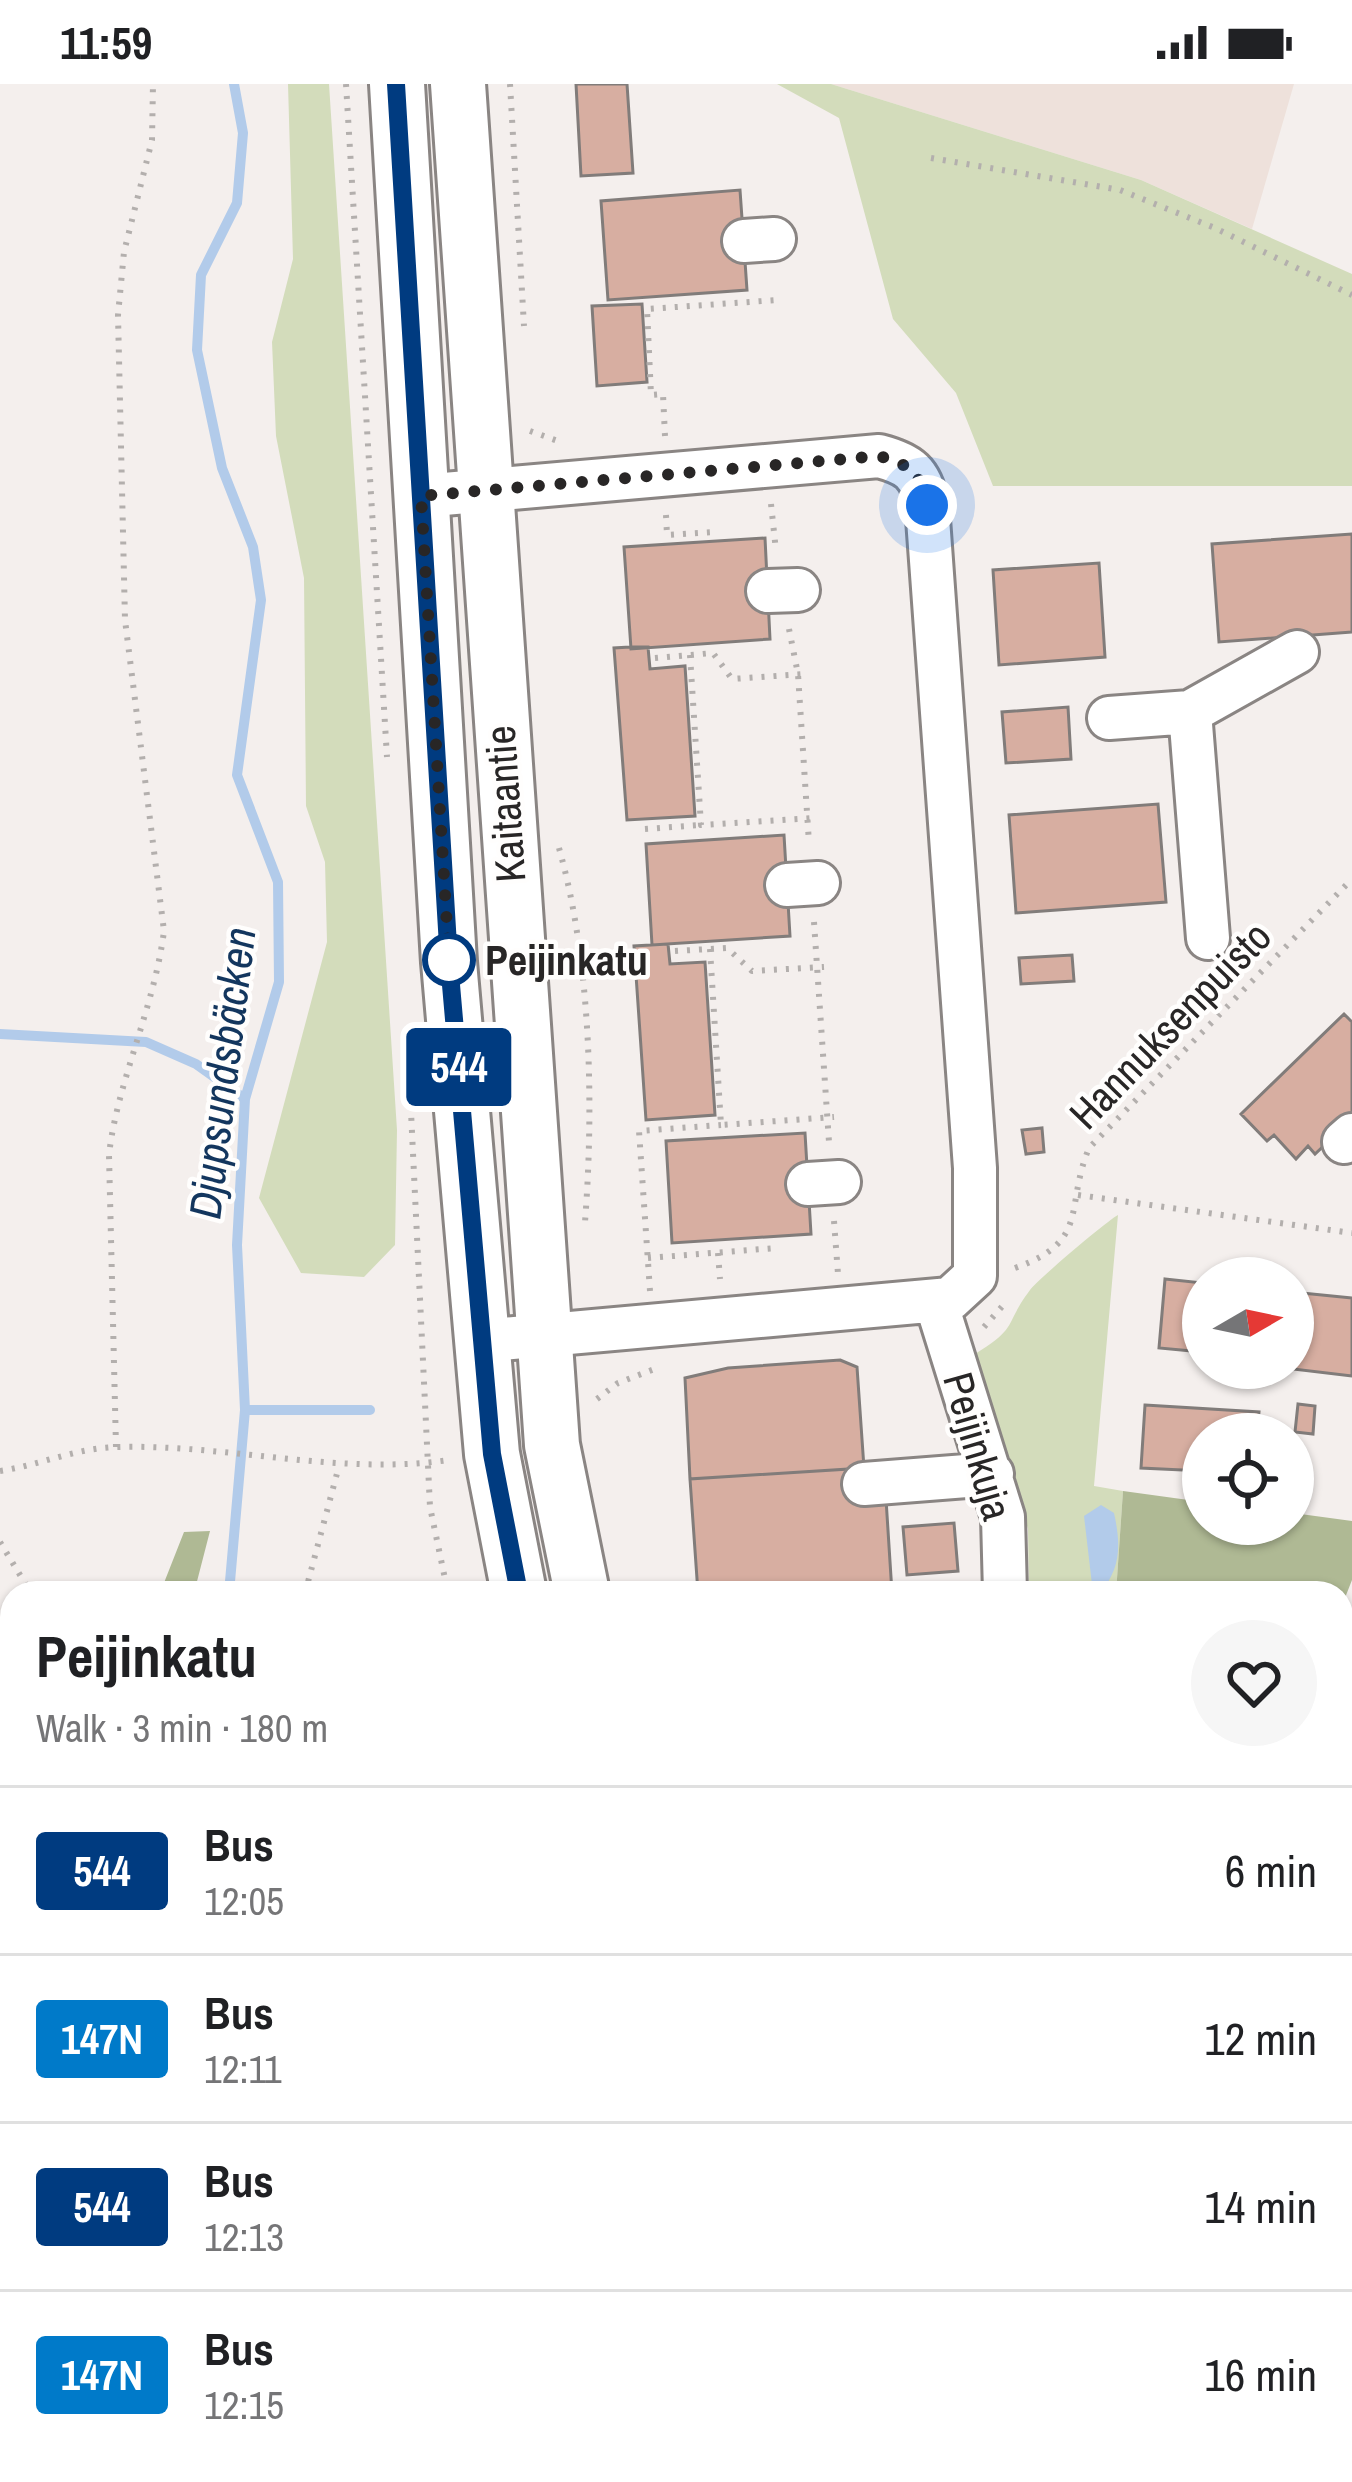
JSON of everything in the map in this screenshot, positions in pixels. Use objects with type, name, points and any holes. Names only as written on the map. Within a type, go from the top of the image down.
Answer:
[{"type":"main road","name":"Kaitaantie","points":[[397,84],[449,962],[492,1454],[517,1581]]},
{"type":"main road","name":"Kaitaantie","points":[[458,84],[552,1445],[580,1581]]},
{"type":"street","points":[[421,496],[879,456],[908,464],[923,482],[978,1231],[975,1276],[963,1292],[936,1302],[481,1341]]},
{"type":"street","points":[[1109,718],[1190,712],[1297,652]]},
{"type":"street","points":[[1190,712],[1208,938]]},
{"type":"street","name":"Peijinkuja","points":[[936,1302],[1003,1517],[1006,1581]]},
{"type":"street","points":[[864,1484],[992,1474]]},
{"type":"path","points":[[116,1447],[112,1128],[144,1027],[164,931],[125,620],[118,316],[124,252],[152,140],[153,84]]},
{"type":"path","points":[[346,84],[388,771]]},
{"type":"path","points":[[931,158],[1120,190],[1256,246],[1352,295]]},
{"type":"path","points":[[666,442],[663,394],[651,395],[647,309],[778,300]]},
{"type":"path","points":[[530,431],[569,443]]},
{"type":"path","points":[[646,443],[686,440]]},
{"type":"path","points":[[665,499],[667,535],[715,532]]},
{"type":"path","points":[[656,658],[713,653],[732,679],[804,674]]},
{"type":"path","points":[[690,655],[701,825]]},
{"type":"path","points":[[645,829],[813,818]]},
{"type":"path","name":"Hannuksenpuisto","points":[[1010,1248],[1012,1270],[1060,1246],[1074,1225],[1089,1148],[1352,879]]},
{"type":"path","points":[[576,926],[590,1152],[584,1241]]},
{"type":"path","points":[[675,951],[727,948],[752,971],[824,967]]},
{"type":"path","points":[[710,949],[722,1125]]},
{"type":"path","points":[[407,1048],[428,1463],[436,1546],[445,1581]]},
{"type":"path","points":[[650,1291],[639,1131],[834,1117]]},
{"type":"path","points":[[1078,1195],[1352,1233]]},
{"type":"path","points":[[648,1258],[776,1248]]},
{"type":"path","points":[[718,1253],[720,1295]]},
{"type":"path","points":[[0,1471],[65,1453],[116,1447],[209,1451],[339,1466],[428,1463]]},
{"type":"path","points":[[308,1581],[339,1466]]},
{"type":"path","points":[[0,1542],[24,1581]]},
{"type":"shaded area","points":[[831,84],[1294,84],[1252,229],[1141,180]]},
{"type":"green space","points":[[288,84],[329,84],[397,1130],[395,1245],[364,1277],[301,1273],[259,1198],[327,942],[325,862],[306,806],[304,578],[276,436],[272,342],[293,259]]},
{"type":"green space","points":[[777,84],[831,84],[1141,180],[1352,274],[1352,486],[993,486],[956,393],[893,319],[839,118]]},
{"type":"green space","points":[[1118,1215],[1094,1486],[1123,1491],[1117,1581],[1029,1581],[1028,1529],[975,1354],[1005,1331],[1035,1284]]},
{"type":"green space","points":[[1123,1491],[1182,1499],[1182,1545],[1314,1545],[1314,1516],[1352,1521],[1352,1581],[1117,1581]]},
{"type":"green space","points":[[210,1531],[197,1581],[165,1581],[184,1532]]},
{"type":"water","points":[[1101,1505],[1114,1513],[1117,1556],[1108,1581],[1092,1581],[1084,1516]]},
{"type":"building","points":[[576,84],[627,84],[633,173],[581,176]]},
{"type":"building","points":[[740,190],[747,290],[608,300],[601,201]]},
{"type":"building","points":[[642,304],[647,382],[597,386],[592,306]]},
{"type":"building","points":[[1352,534],[1352,632],[1219,642],[1212,544]]},
{"type":"building","points":[[765,538],[770,639],[631,649],[624,547]]},
{"type":"building","points":[[1099,563],[1105,657],[999,665],[993,570]]},
{"type":"building","points":[[648,647],[650,669],[685,666],[695,816],[627,820],[614,648]]},
{"type":"building","points":[[1068,707],[1071,759],[1006,763],[1002,712]]},
{"type":"building","points":[[1158,804],[1166,902],[1016,913],[1009,815]]},
{"type":"building","points":[[784,835],[790,936],[652,945],[646,844]]},
{"type":"building","points":[[668,944],[670,964],[705,962],[715,1115],[646,1120],[634,946]]},
{"type":"building","points":[[1072,955],[1074,981],[1021,984],[1019,958]]},
{"type":"building","points":[[1344,1014],[1352,1022],[1352,1119],[1315,1154],[1308,1146],[1296,1159],[1274,1135],[1267,1141],[1241,1114]]},
{"type":"building","points":[[1042,1128],[1044,1152],[1026,1154],[1022,1130]]},
{"type":"building","points":[[805,1133],[811,1234],[672,1243],[666,1141]]},
{"type":"building","points":[[1165,1279],[1182,1281],[1182,1350],[1159,1348]]},
{"type":"building","points":[[1314,1294],[1352,1298],[1352,1376],[1314,1371]]},
{"type":"building","points":[[840,1360],[857,1367],[864,1468],[690,1479],[685,1378],[728,1368]]},
{"type":"building","points":[[1298,1404],[1315,1406],[1314,1420],[1314,1413],[1297,1413]]},
{"type":"building","points":[[1145,1405],[1259,1412],[1182,1413],[1182,1470],[1141,1468]]},
{"type":"building","points":[[864,1468],[886,1499],[891,1581],[697,1581],[690,1479]]},
{"type":"building","points":[[954,1523],[958,1571],[907,1575],[903,1527]]},
{"type":"waterway","name":"Djupsundsbäcken","points":[[230,1581],[245,1410],[237,1245],[245,1099],[279,982],[278,882],[237,775],[261,600],[253,547],[222,468],[197,350],[201,275],[237,203],[243,133],[234,84]]},
{"type":"waterway","points":[[0,1034],[146,1042],[196,1064],[245,1099]]},
{"type":"waterway","points":[[245,1410],[370,1410]]},
{"type":"bus line","name":"544","points":[[396,84],[449,962],[492,1454],[516,1581]]},
{"type":"place","name":"Peijinkatu","points":[[449,960]]},
{"type":"route","points":[[449,960],[421,496],[879,456],[908,464],[923,482],[927,505]]}]
